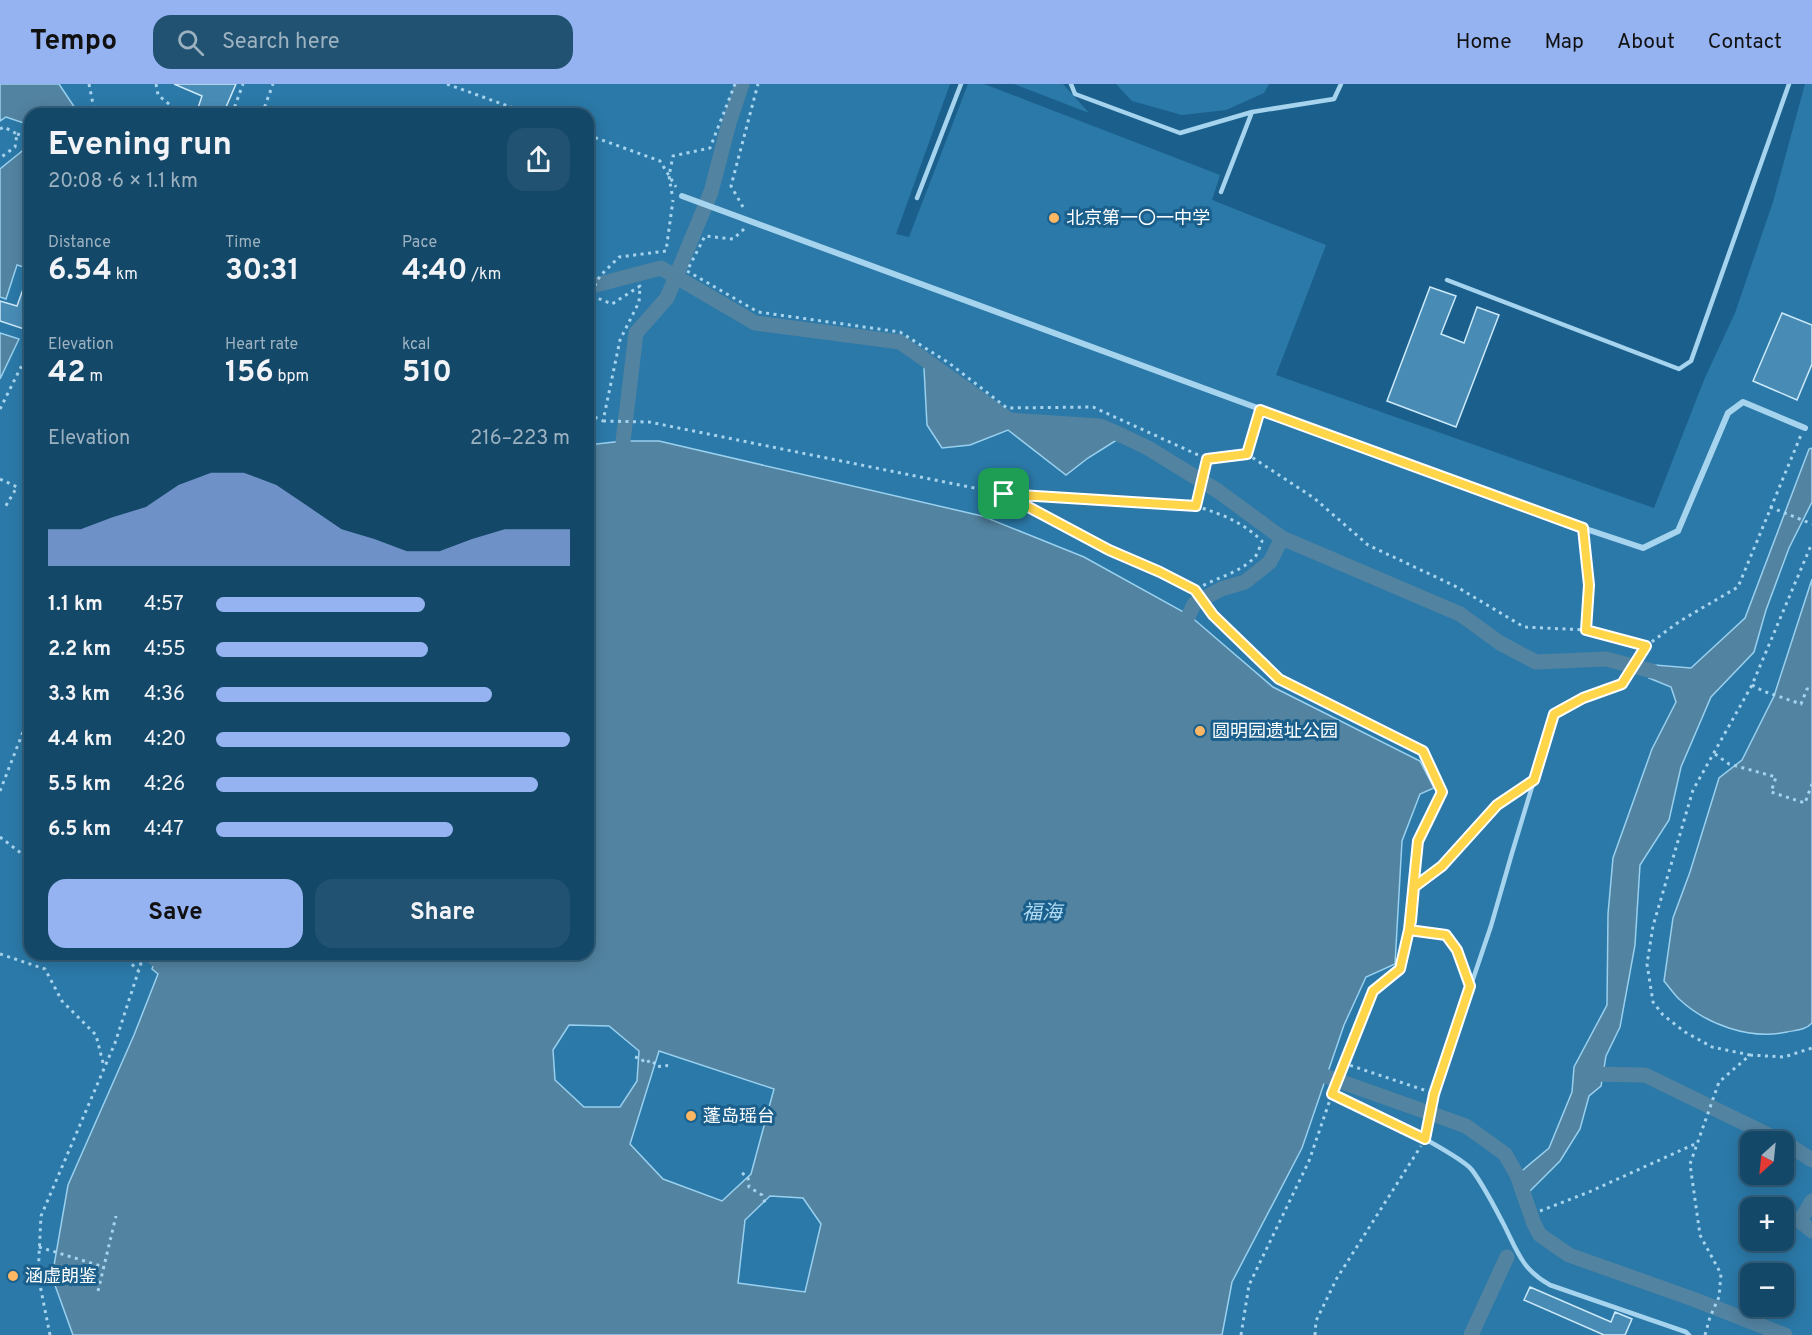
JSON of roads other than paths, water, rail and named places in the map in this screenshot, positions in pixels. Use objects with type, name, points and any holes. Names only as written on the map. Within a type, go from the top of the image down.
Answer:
[{"type":"street","points":[[682,196],[1260,410],[1583,528],[1644,548],[1678,531],[1728,414],[1743,402],[1805,428]]},
{"type":"lane","points":[[917,198],[961,84]]},
{"type":"lane","points":[[1071,84],[1075,94],[1180,133],[1252,112],[1334,99],[1341,84]]},
{"type":"lane","points":[[1447,279],[1679,369],[1691,361],[1789,84]]},
{"type":"lane","points":[[1221,192],[1252,112]]},
{"type":"lane","points":[[1622,684],[1583,698],[1554,714],[1491,926],[1434,1094],[1425,1139],[1471,1168],[1503,1223],[1516,1253],[1524,1266],[1536,1278],[1550,1286],[1686,1332],[1689,1335]]},
{"type":"water","points":[[0,84],[59,84],[75,108],[24,108],[24,123],[6,117],[0,121]]},
{"type":"water","points":[[24,149],[24,267],[17,265],[6,299],[0,297],[0,169]]},
{"type":"water","points":[[0,333],[19,339],[0,379]]},
{"type":"water","points":[[929,363],[1010,420],[1100,426],[1123,436],[1066,475],[1008,430],[970,445],[942,448],[927,425],[924,368]]},
{"type":"water","name":"福海","points":[[623,441],[659,441],[982,516],[1084,557],[1189,615],[1273,687],[1420,761],[1434,788],[1420,794],[1402,841],[1395,964],[1366,977],[1344,1025],[1302,1148],[1232,1282],[1222,1335],[73,1335],[52,1277],[68,1185],[134,1035],[158,974],[152,969],[155,960],[594,960],[594,444]],"holes":[[[569,1025],[609,1026],[639,1051],[637,1081],[620,1107],[584,1107],[555,1080],[553,1050]],[[659,1051],[774,1089],[751,1174],[722,1201],[663,1179],[630,1144]],[[770,1196],[803,1198],[821,1224],[805,1292],[738,1283],[745,1220]]]},
{"type":"water","points":[[1812,448],[1812,502],[1789,548],[1766,610],[1754,652],[1711,697],[1681,767],[1669,820],[1640,865],[1635,945],[1620,1027],[1606,1056],[1601,1086],[1589,1096],[1580,1129],[1560,1161],[1524,1197],[1517,1175],[1549,1148],[1572,1092],[1574,1067],[1607,1005],[1608,914],[1613,858],[1652,749],[1676,702],[1671,687],[1649,678],[1655,665],[1691,668],[1745,618],[1809,449]]},
{"type":"water","points":[[1812,579],[1812,1023],[1797,1030],[1758,1034],[1730,1028],[1702,1016],[1679,999],[1664,981],[1673,918],[1719,778],[1742,760],[1774,696]]},
{"type":"waterway","points":[[623,441],[636,333],[667,298],[711,192],[742,84]]},
{"type":"waterway","points":[[594,285],[661,268],[755,323],[900,342],[1010,420],[1100,426],[1123,436],[1148,448],[1218,491],[1282,538],[1460,614],[1500,643],[1536,662],[1606,659],[1652,671]]},
{"type":"waterway","points":[[1189,615],[1194,604],[1221,589],[1245,582],[1270,562],[1282,538]]},
{"type":"waterway","points":[[1308,1070],[1466,1126],[1505,1154],[1517,1175],[1540,1235],[1569,1255],[1693,1299],[1785,1335]]},
{"type":"waterway","points":[[1588,1074],[1645,1075],[1760,1131]]},
{"type":"waterway","points":[[1794,1148],[1812,1160]]},
{"type":"waterway","points":[[1812,1201],[1800,1221],[1812,1231]]},
{"type":"waterway","points":[[1471,1335],[1507,1257]]},
{"type":"place","name":"北京第一〇一中学","points":[[1054,218]]},
{"type":"place","name":"圆明园遗址公园","points":[[1200,731]]},
{"type":"place","name":"蓬岛瑶台","points":[[691,1116]]},
{"type":"place","name":"涵虚朗鉴","points":[[13,1276]]}]
